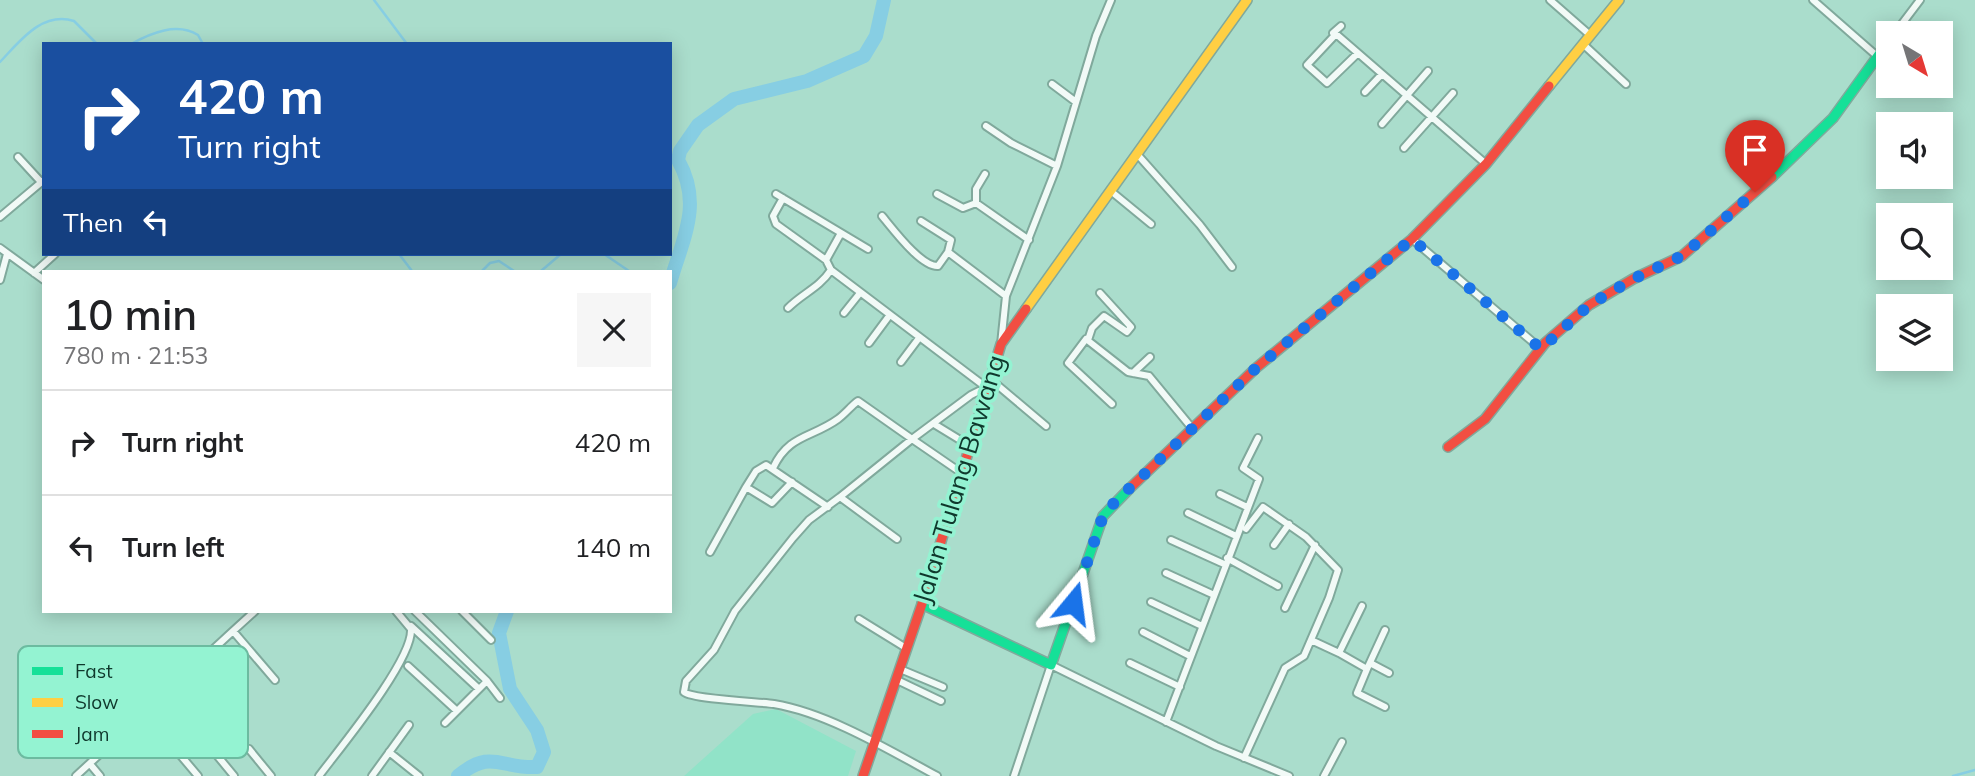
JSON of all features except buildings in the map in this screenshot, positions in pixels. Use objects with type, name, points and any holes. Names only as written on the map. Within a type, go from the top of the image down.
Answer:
[{"type":"street","points":[[1001,344],[1006,296],[1058,166],[1076,102],[1111,0]]},
{"type":"street","name":"Jalan Tulang Bawang","points":[[863,776],[922,604],[1001,344],[1247,0]]},
{"type":"street","points":[[1550,0],[1590,35]]},
{"type":"street","points":[[1014,776],[1103,516],[1191,428],[1271,354],[1412,239],[1486,164],[1619,0]]},
{"type":"street","points":[[1813,0],[1876,55]]},
{"type":"street","points":[[1904,21],[1920,0]]},
{"type":"street","points":[[1341,26],[1307,63],[1309,70],[1322,81],[1329,82],[1358,53]]},
{"type":"street","points":[[1333,33],[1486,164]]},
{"type":"street","points":[[1583,44],[1626,84]]},
{"type":"street","points":[[1448,447],[1485,419],[1541,349],[1589,305],[1633,279],[1682,256],[1722,224],[1833,118],[1876,57]]},
{"type":"street","points":[[1382,124],[1429,71]]},
{"type":"street","points":[[1365,92],[1382,74]]},
{"type":"street","points":[[1052,84],[1076,102]]},
{"type":"street","points":[[1404,148],[1453,93]]},
{"type":"street","points":[[986,126],[1011,143],[1058,166]]},
{"type":"street","points":[[1137,155],[1200,225],[1232,267]]},
{"type":"street","points":[[18,157],[42,180]]},
{"type":"street","points":[[976,203],[976,189],[985,174]]},
{"type":"street","points":[[0,217],[42,182]]},
{"type":"street","points":[[1112,191],[1150,224]]},
{"type":"street","points":[[776,194],[869,249]]},
{"type":"street","points":[[937,194],[962,208],[976,203]]},
{"type":"street","points":[[783,198],[773,216],[776,224],[825,260],[831,270],[889,316],[1046,426]]},
{"type":"street","points":[[976,203],[1029,240]]},
{"type":"street","points":[[883,216],[905,244],[931,265],[938,266],[948,252],[951,240],[921,221]]},
{"type":"street","points":[[825,260],[841,233]]},
{"type":"street","points":[[1412,239],[1541,349]]},
{"type":"street","points":[[0,248],[42,279]]},
{"type":"street","points":[[948,252],[1006,296]]},
{"type":"street","points":[[0,279],[7,254]]},
{"type":"street","points":[[34,273],[53,256]]},
{"type":"street","points":[[789,308],[800,296],[818,287],[831,270]]},
{"type":"street","points":[[844,313],[860,293]]},
{"type":"street","points":[[1100,293],[1131,328],[1127,332],[1104,316]]},
{"type":"street","points":[[1088,340],[1092,328],[1111,307]]},
{"type":"street","points":[[869,343],[889,316]]},
{"type":"street","points":[[901,362],[919,338]]},
{"type":"street","points":[[1088,340],[1133,373],[1149,376],[1191,428]]},
{"type":"street","points":[[1088,340],[1080,343],[1068,363],[1112,404]]},
{"type":"street","points":[[1133,373],[1150,357]]},
{"type":"street","points":[[937,776],[875,743],[817,717],[776,705],[723,697],[694,698],[684,692],[686,681],[714,650],[735,611],[809,520],[912,439],[976,391],[987,386]]},
{"type":"street","points":[[773,468],[787,447],[804,434],[837,420],[858,401],[963,474]]},
{"type":"street","points":[[934,424],[971,446]]},
{"type":"street","points":[[1166,722],[1212,594],[1259,477],[1243,468],[1258,438]]},
{"type":"street","points":[[710,552],[746,487],[762,466],[773,468],[828,507]]},
{"type":"street","points":[[746,487],[772,503],[792,482]]},
{"type":"street","points":[[1220,494],[1247,507]]},
{"type":"street","points":[[840,498],[897,539]]},
{"type":"street","points":[[1244,758],[1284,668],[1288,663],[1302,659],[1338,570],[1315,545],[1263,507],[1247,530]]},
{"type":"street","points":[[1188,513],[1236,536]]},
{"type":"street","points":[[1274,545],[1289,524]]},
{"type":"street","points":[[1171,540],[1226,561],[1278,586]]},
{"type":"street","points":[[1285,608],[1315,545]]},
{"type":"street","points":[[1166,573],[1212,594]]},
{"type":"street","points":[[1151,602],[1202,626]]},
{"type":"street","points":[[922,604],[1274,773],[1289,776]]},
{"type":"street","points":[[1339,653],[1362,606]]},
{"type":"street","points":[[217,646],[254,613]]},
{"type":"street","points":[[398,613],[479,689]]},
{"type":"street","points":[[417,613],[487,681],[500,698]]},
{"type":"street","points":[[464,613],[491,640]]},
{"type":"street","points":[[859,619],[906,648]]},
{"type":"street","points":[[319,776],[376,699],[409,645],[411,629],[407,622]]},
{"type":"street","points":[[1385,630],[1357,693],[1385,707]]},
{"type":"street","points":[[233,631],[246,646]]},
{"type":"street","points":[[1143,632],[1190,656]]},
{"type":"street","points":[[1311,640],[1389,673]]},
{"type":"street","points":[[248,648],[275,680]]},
{"type":"street","points":[[1130,663],[1180,687]]},
{"type":"street","points":[[408,666],[457,711]]},
{"type":"street","points":[[901,669],[943,687]]},
{"type":"street","points":[[897,680],[941,701]]},
{"type":"street","points":[[445,723],[487,681]]},
{"type":"street","points":[[372,776],[409,724]]},
{"type":"street","points":[[1324,776],[1342,742]]},
{"type":"street","points":[[249,749],[271,776]]},
{"type":"street","points":[[389,752],[419,776]]},
{"type":"street","points":[[76,776],[96,758]]},
{"type":"street","points":[[183,758],[198,776]]},
{"type":"street","points":[[219,758],[234,776]]},
{"type":"street","points":[[90,764],[100,776]]},
{"type":"shaded area","points":[[776,709],[856,751],[848,776],[684,776],[753,714]]},
{"type":"waterway","points":[[374,0],[406,42]]},
{"type":"waterway","points":[[672,277],[685,236],[690,206],[689,191],[678,160],[680,151],[698,125],[734,99],[807,81],[864,56],[876,36],[884,0]]},
{"type":"waterway","points":[[0,62],[32,30],[52,20],[74,21],[95,42]]},
{"type":"waterway","points":[[135,42],[173,29],[190,31],[198,35],[202,42]]},
{"type":"waterway","points":[[401,256],[411,270]]},
{"type":"waterway","points":[[542,270],[559,256]]},
{"type":"waterway","points":[[607,256],[628,270]]},
{"type":"waterway","points":[[483,270],[490,263],[499,261],[512,270]]},
{"type":"waterway","points":[[458,776],[479,763],[488,761],[537,767],[544,752],[537,730],[510,689],[499,633],[506,613]]},
{"type":"waterway","points":[[1953,776],[1975,770]]},
{"type":"traffic: fast","points":[[1772,177],[1833,118],[1876,59]]},
{"type":"traffic: fast","points":[[922,604],[1051,665],[1103,516],[1129,489]]},
{"type":"traffic: slow","points":[[1026,309],[1247,0]]},
{"type":"traffic: slow","points":[[1549,86],[1619,0]]},
{"type":"traffic: jam","points":[[1129,489],[1256,368],[1412,239],[1486,164],[1549,86]]},
{"type":"traffic: jam","points":[[1448,447],[1485,419],[1545,343],[1589,305],[1633,279],[1682,256],[1772,177]]},
{"type":"traffic: jam","points":[[863,776],[922,604],[1001,344],[1026,309]]},
{"type":"route","points":[[1073,603],[1103,516],[1114,503],[1256,368],[1412,239],[1541,349],[1589,305],[1633,279],[1682,256],[1722,224],[1755,192]]}]
